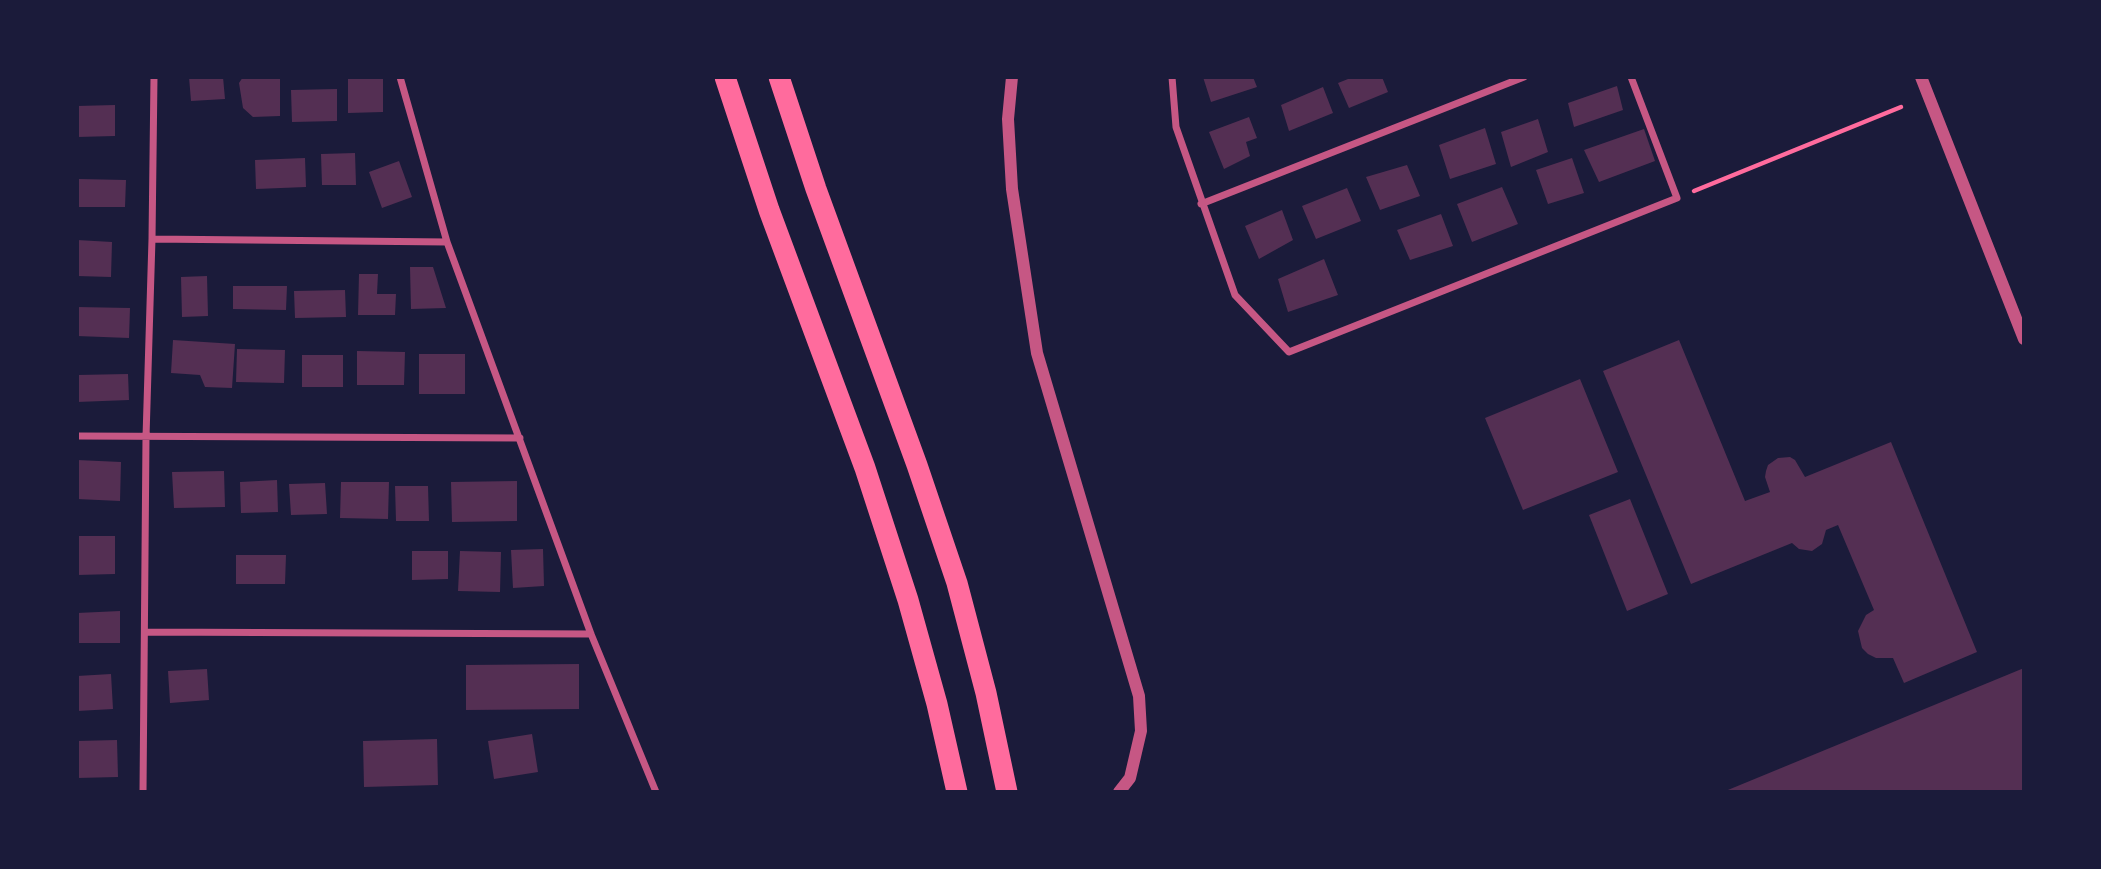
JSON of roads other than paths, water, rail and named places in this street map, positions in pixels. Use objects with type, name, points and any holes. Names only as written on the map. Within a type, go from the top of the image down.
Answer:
[{"type":"highway","points":[[725,77],[769,209],[865,468],[908,600],[956,787]]},
{"type":"highway","points":[[779,77],[816,189],[957,583],[986,693],[1007,792]]},
{"type":"street","points":[[144,792],[146,437],[154,77]]},
{"type":"street","points":[[400,77],[447,242],[591,634],[656,792]]},
{"type":"street","points":[[1012,77],[1008,118],[1012,189],[1037,352],[1139,696],[1141,731],[1130,778],[1119,792]]},
{"type":"street","points":[[1172,77],[1176,127],[1235,295],[1289,352],[1677,198],[1631,77]]},
{"type":"street","points":[[1201,204],[1524,77]]},
{"type":"street","points":[[1921,77],[2024,339]]},
{"type":"street","points":[[152,239],[447,242]]},
{"type":"street","points":[[77,436],[520,439]]},
{"type":"street","points":[[146,632],[591,634]]}]
